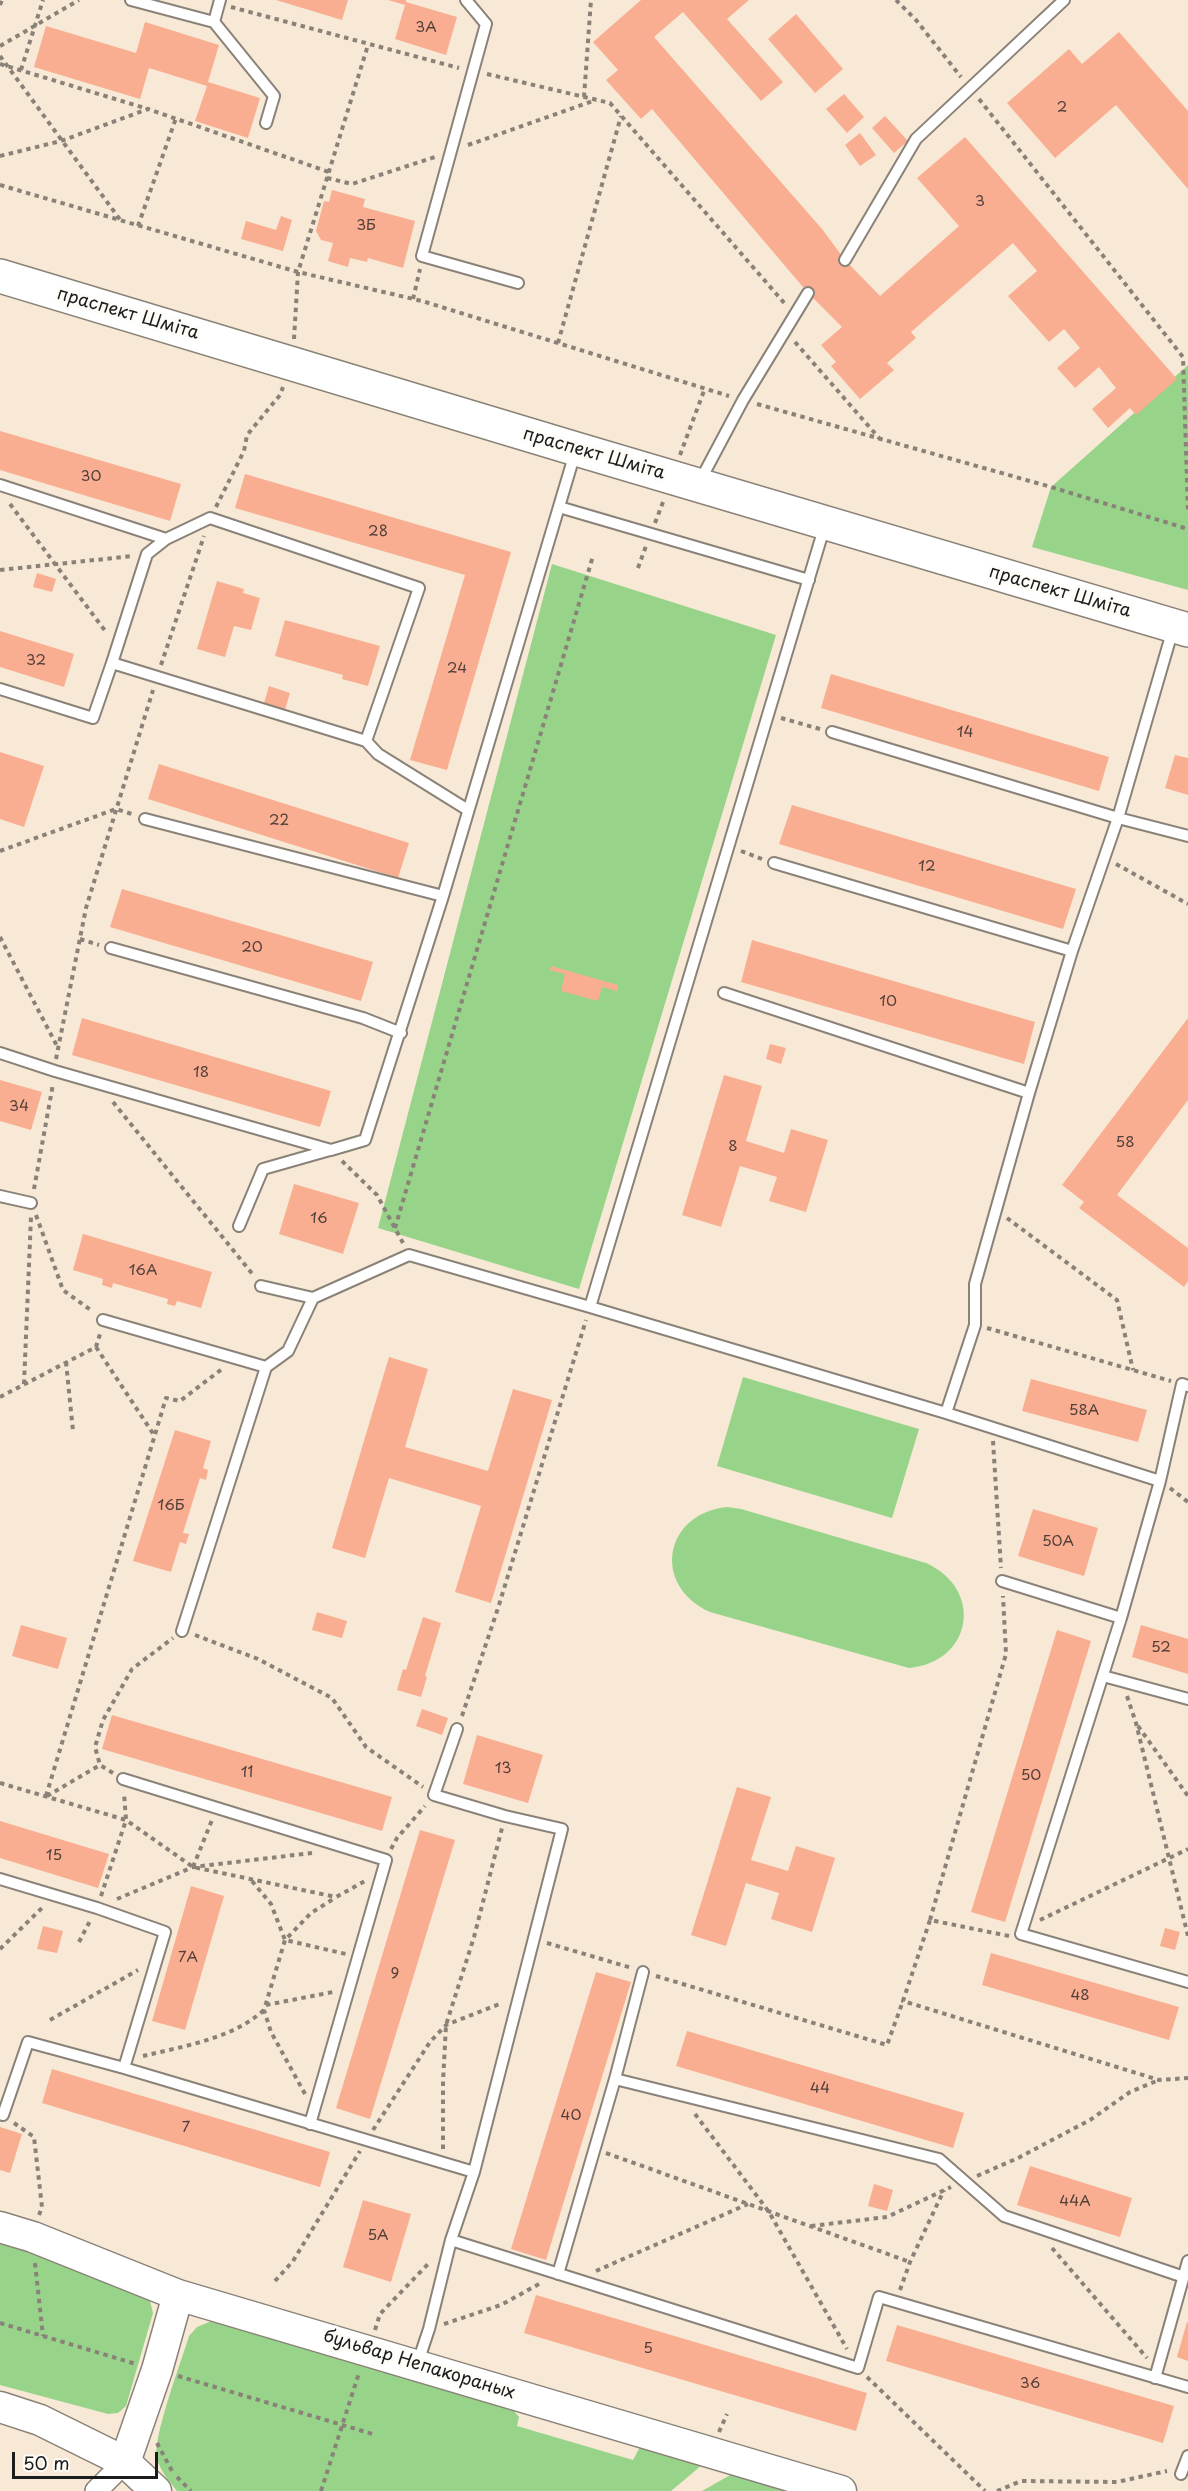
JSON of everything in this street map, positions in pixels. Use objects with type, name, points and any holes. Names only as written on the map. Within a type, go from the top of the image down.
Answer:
[{"type":"main road","name":"праспект Шміта","points":[[0,276],[1181,628]]},
{"type":"main road","name":"бульвар Непакораных","points":[[0,2227],[33,2237],[177,2295],[842,2491]]},
{"type":"main road","points":[[125,2462],[157,2370],[177,2295]]},
{"type":"main road","points":[[0,2407],[40,2420],[125,2462],[156,2491]]},
{"type":"street","points":[[96,2491],[125,2462]]},
{"type":"lane","points":[[131,0],[214,22],[274,96],[266,123]]},
{"type":"lane","points":[[466,0],[486,24],[422,256],[518,283]]},
{"type":"lane","points":[[845,260],[916,139],[1064,0]]},
{"type":"lane","points":[[214,22],[220,2]]},
{"type":"lane","points":[[698,484],[743,400],[808,293]]},
{"type":"lane","points":[[238,1226],[263,1169],[365,1140],[443,896],[576,449]]},
{"type":"lane","points":[[0,485],[166,539]]},
{"type":"lane","points":[[559,507],[809,580]]},
{"type":"lane","points":[[0,689],[93,718],[147,554],[166,539],[210,518],[419,588],[366,741]]},
{"type":"lane","points":[[590,1307],[825,523]]},
{"type":"lane","points":[[946,1413],[975,1325],[975,1284],[1029,1093],[1072,951],[1181,628]]},
{"type":"lane","points":[[112,663],[366,741],[378,754],[468,810]]},
{"type":"lane","points":[[832,732],[1118,818],[1188,836]]},
{"type":"lane","points":[[145,819],[443,896]]},
{"type":"lane","points":[[774,863],[1072,951]]},
{"type":"lane","points":[[111,948],[363,1018],[401,1033]]},
{"type":"lane","points":[[724,993],[1029,1093]]},
{"type":"lane","points":[[0,1053],[55,1071],[331,1150]]},
{"type":"lane","points":[[0,1196],[31,1203]]},
{"type":"lane","points":[[261,1286],[313,1298],[409,1255],[946,1413],[1160,1480]]},
{"type":"lane","points":[[182,1631],[266,1367],[288,1351],[313,1298]]},
{"type":"lane","points":[[103,1320],[266,1367]]},
{"type":"lane","points":[[1185,1385],[1121,1618],[1017,1936],[1188,1982]]},
{"type":"lane","points":[[1002,1581],[1121,1618]]},
{"type":"lane","points":[[1103,1676],[1188,1699]]},
{"type":"lane","points":[[417,2365],[429,2329],[452,2240],[474,2172],[562,1829],[505,1816],[434,1795],[457,1729]]},
{"type":"lane","points":[[123,1779],[348,1849],[385,1865],[310,2124]]},
{"type":"lane","points":[[0,1879],[97,1908],[165,1932],[125,2064]]},
{"type":"lane","points":[[558,2274],[615,2079],[643,1972]]},
{"type":"lane","points":[[0,2114],[3,2115],[28,2042],[125,2064],[310,2124],[474,2172]]},
{"type":"lane","points":[[615,2079],[939,2159],[1004,2216],[1184,2277]]},
{"type":"lane","points":[[452,2240],[858,2368],[879,2297],[1156,2374],[1188,2387]]},
{"type":"lane","points":[[1156,2374],[1188,2261]]},
{"type":"lane","points":[[1182,2471],[1188,2456]]},
{"type":"path","points":[[0,5],[2,0]]},
{"type":"path","points":[[21,70],[43,0]]},
{"type":"path","points":[[0,46],[79,0]]},
{"type":"path","points":[[584,97],[591,0]]},
{"type":"path","points":[[896,0],[970,88],[1185,358],[1188,511]]},
{"type":"path","points":[[220,2],[368,45],[610,103],[795,315]]},
{"type":"path","points":[[24,1384],[31,1203],[55,1071],[57,1047],[86,908],[157,676],[210,518],[243,451],[247,435],[280,395],[292,362],[298,272],[368,45]]},
{"type":"path","points":[[0,56],[121,221]]},
{"type":"path","points":[[0,64],[176,118],[329,172]]},
{"type":"path","points":[[0,156],[61,141],[148,109]]},
{"type":"path","points":[[558,343],[621,116]]},
{"type":"path","points":[[138,226],[176,118]]},
{"type":"path","points":[[0,185],[298,272],[414,299],[743,400],[1052,487],[1188,529]]},
{"type":"path","points":[[414,299],[422,256]]},
{"type":"path","points":[[785,330],[879,438]]},
{"type":"path","points":[[7,500],[118,647]]},
{"type":"path","points":[[0,570],[147,554]]},
{"type":"path","points":[[331,1150],[377,1196],[395,1228],[594,556]]},
{"type":"path","points":[[769,715],[832,732]]},
{"type":"path","points":[[0,851],[116,809]]},
{"type":"path","points":[[729,847],[774,863]]},
{"type":"path","points":[[1105,858],[1188,904]]},
{"type":"path","points":[[0,937],[57,1047]]},
{"type":"path","points":[[98,1083],[261,1286]]},
{"type":"path","points":[[31,1203],[63,1290],[103,1320],[96,1347],[154,1436]]},
{"type":"path","points":[[996,1209],[1117,1300],[1133,1370]]},
{"type":"path","points":[[457,1729],[499,1605],[590,1307]]},
{"type":"path","points":[[975,1325],[1185,1385]]},
{"type":"path","points":[[0,1397],[96,1347]]},
{"type":"path","points":[[46,1796],[166,1398],[180,1401],[236,1359]]},
{"type":"path","points":[[66,1362],[73,1431]]},
{"type":"path","points":[[535,1939],[887,2045],[930,1920],[1006,1654],[992,1428]]},
{"type":"path","points":[[125,2064],[206,2040],[252,2021],[265,2008],[285,1940],[311,1913],[385,1865],[397,1838],[434,1795],[366,1747],[332,1698],[258,1659],[182,1631]]},
{"type":"path","points":[[1122,1681],[1136,1723],[1188,1935]]},
{"type":"path","points":[[1136,1723],[1188,1796]]},
{"type":"path","points":[[46,1796],[100,1765]]},
{"type":"path","points":[[0,1783],[126,1820],[193,1867],[336,1898]]},
{"type":"path","points":[[193,1867],[217,1808]]},
{"type":"path","points":[[443,2163],[442,2082],[446,2025],[474,1937],[505,1816]]},
{"type":"path","points":[[97,1908],[193,1867],[348,1849]]},
{"type":"path","points":[[930,1920],[1017,1936],[1040,1920],[1188,1849]]},
{"type":"path","points":[[251,1880],[272,1904],[285,1940]]},
{"type":"path","points":[[0,1949],[15,1937],[54,1895]]},
{"type":"path","points":[[1007,1935],[1017,1936]]},
{"type":"path","points":[[285,1940],[358,1957]]},
{"type":"path","points":[[50,2020],[157,1960]]},
{"type":"path","points":[[265,2008],[349,1989]]},
{"type":"path","points":[[275,2281],[293,2261],[430,2042],[446,2025],[520,1996]]},
{"type":"path","points":[[903,2001],[1160,2080]]},
{"type":"path","points":[[265,2008],[271,2032],[314,2109]]},
{"type":"path","points":[[811,2226],[887,2217],[1018,2158],[1090,2120],[1130,2092],[1160,2080],[1188,2078]]},
{"type":"path","points":[[682,2096],[769,2212],[858,2368],[985,2491]]},
{"type":"path","points":[[594,2149],[910,2262]]},
{"type":"path","points":[[896,2302],[910,2262],[944,2190]]},
{"type":"path","points":[[1031,2225],[1156,2374]]},
{"type":"path","points":[[321,2491],[380,2314],[452,2240]]},
{"type":"path","points":[[0,2323],[376,2435]]},
{"type":"path","points":[[718,2436],[727,2414]]},
{"type":"path","points":[[153,2436],[173,2473],[191,2491]]},
{"type":"path","points":[[997,2491],[1021,2481],[1117,2482],[1182,2471]]},
{"type":"green space","points":[[1188,365],[1188,590],[1032,547],[1051,487]]},
{"type":"green space","points":[[552,564],[776,635],[579,1289],[378,1228]]},
{"type":"green space","points":[[743,1377],[919,1429],[892,1518],[717,1466]]},
{"type":"green space","points":[[727,1507],[741,1509],[926,1563],[945,1575],[957,1590],[963,1606],[963,1623],[958,1639],[947,1653],[930,1663],[909,1668],[710,1612],[691,1600],[679,1586],[673,1569],[673,1552],[678,1536],[689,1523],[706,1512]]},
{"type":"green space","points":[[0,2239],[149,2297],[153,2313],[126,2406],[118,2413],[108,2414],[0,2385]]},
{"type":"green space","points":[[219,2318],[513,2410],[519,2417],[517,2426],[633,2460],[640,2447],[702,2465],[671,2491],[177,2491],[163,2472],[157,2459],[159,2434],[189,2336],[197,2327]]},
{"type":"green space","points":[[732,2474],[784,2491],[702,2491]]},
{"type":"building","points":[[276,0],[348,0],[342,20]]},
{"type":"building","points":[[388,0],[406,0],[406,2],[457,17],[446,55],[395,39],[405,5]]},
{"type":"building","points":[[641,0],[749,0],[727,19],[783,82],[761,101],[683,12],[654,37],[822,229],[845,260],[880,296],[959,226],[917,178],[965,137],[1177,379],[1136,415],[1130,408],[1108,428],[1092,409],[1116,388],[1099,367],[1075,388],[1057,368],[1080,348],[1064,329],[1049,342],[1008,296],[1037,271],[1013,243],[911,332],[916,338],[887,363],[894,370],[860,399],[831,366],[836,362],[821,345],[842,327],[808,293],[652,109],[641,119],[606,80],[618,70],[593,42]]},
{"type":"building","points":[[796,14],[843,69],[815,93],[768,39]]},
{"type":"building","points":[[145,22],[219,45],[208,82],[260,98],[248,138],[195,121],[207,86],[149,68],[140,99],[34,67],[46,26],[136,53]]},
{"type":"building","points":[[1119,32],[1188,111],[1188,189],[1116,105],[1055,158],[1007,103],[1069,49],[1082,64]]},
{"type":"building","points":[[844,94],[864,117],[847,133],[826,109]]},
{"type":"building","points":[[885,116],[908,141],[894,153],[872,128]]},
{"type":"building","points":[[860,133],[876,155],[860,166],[845,145]]},
{"type":"building","points":[[332,190],[365,199],[363,207],[415,221],[403,268],[368,258],[367,262],[350,258],[348,267],[328,261],[333,243],[321,240],[316,231],[324,201],[329,202]]},
{"type":"building","points":[[281,216],[292,220],[283,251],[241,239],[246,221],[276,230]]},
{"type":"building","points":[[0,431],[181,484],[170,521],[0,470]]},
{"type":"building","points":[[245,474],[511,552],[447,770],[410,760],[465,575],[235,508]]},
{"type":"building","points":[[37,573],[56,579],[52,592],[33,587]]},
{"type":"building","points":[[217,581],[244,589],[243,593],[260,598],[251,630],[234,626],[225,657],[197,649]]},
{"type":"building","points":[[285,620],[380,646],[368,686],[342,679],[343,675],[275,656]]},
{"type":"building","points":[[0,631],[74,654],[64,687],[0,667]]},
{"type":"building","points":[[831,674],[1109,757],[1099,791],[821,708]]},
{"type":"building","points":[[269,686],[290,693],[285,710],[264,703]]},
{"type":"building","points":[[0,752],[44,766],[24,827],[0,819]]},
{"type":"building","points":[[1175,755],[1188,758],[1188,795],[1165,788]]},
{"type":"building","points":[[159,764],[409,843],[398,878],[148,799]]},
{"type":"building","points":[[792,805],[1076,889],[1063,929],[779,844]]},
{"type":"building","points":[[122,889],[373,962],[361,1001],[110,927]]},
{"type":"building","points":[[752,940],[1035,1022],[1024,1064],[741,982]]},
{"type":"building","points":[[551,966],[618,985],[617,991],[602,987],[598,1001],[561,991],[565,974],[550,970]]},
{"type":"building","points":[[82,1018],[331,1091],[320,1127],[72,1055]]},
{"type":"building","points":[[1188,1018],[1188,1100],[1117,1195],[1188,1248],[1188,1281],[1184,1287],[1079,1208],[1084,1202],[1062,1185]]},
{"type":"building","points":[[770,1044],[786,1048],[781,1064],[766,1059]]},
{"type":"building","points":[[724,1075],[762,1086],[746,1141],[784,1153],[791,1129],[828,1140],[806,1212],[769,1201],[777,1177],[740,1166],[721,1227],[682,1215]]},
{"type":"building","points":[[0,1080],[42,1092],[31,1130],[0,1121]]},
{"type":"building","points":[[294,1184],[359,1203],[343,1254],[279,1234]]},
{"type":"building","points":[[83,1234],[212,1272],[201,1308],[177,1301],[175,1306],[167,1304],[168,1299],[113,1283],[112,1288],[102,1285],[103,1279],[73,1270]]},
{"type":"building","points":[[389,1357],[428,1369],[405,1447],[488,1471],[513,1389],[552,1400],[491,1603],[455,1592],[481,1506],[389,1478],[365,1558],[332,1548]]},
{"type":"building","points":[[1031,1379],[1147,1410],[1138,1442],[1022,1411]]},
{"type":"building","points":[[175,1430],[211,1441],[203,1468],[208,1470],[206,1480],[200,1478],[183,1533],[189,1534],[186,1544],[180,1542],[171,1572],[133,1561]]},
{"type":"building","points":[[1033,1509],[1098,1528],[1084,1576],[1018,1556]]},
{"type":"building","points":[[317,1612],[347,1621],[342,1638],[312,1630]]},
{"type":"building","points":[[423,1617],[441,1623],[421,1697],[397,1690]]},
{"type":"building","points":[[21,1625],[67,1638],[58,1669],[12,1656]]},
{"type":"building","points":[[1141,1625],[1188,1639],[1188,1674],[1132,1657]]},
{"type":"building","points":[[1057,1630],[1091,1641],[1005,1922],[971,1912]]},
{"type":"building","points":[[422,1709],[448,1718],[442,1735],[416,1726]]},
{"type":"building","points":[[112,1715],[392,1797],[382,1831],[102,1749]]},
{"type":"building","points":[[477,1735],[543,1755],[528,1803],[463,1784]]},
{"type":"building","points":[[737,1787],[771,1797],[751,1860],[788,1871],[796,1846],[835,1858],[812,1932],[771,1919],[779,1893],[746,1883],[726,1946],[691,1935]]},
{"type":"building","points":[[0,1821],[109,1854],[98,1888],[0,1858]]},
{"type":"building","points":[[420,1830],[455,1840],[370,2119],[336,2108]]},
{"type":"building","points":[[191,1886],[224,1896],[185,2030],[152,2021]]},
{"type":"building","points":[[43,1926],[63,1931],[57,1953],[37,1949]]},
{"type":"building","points":[[1165,1928],[1180,1932],[1175,1950],[1160,1946]]},
{"type":"building","points":[[991,1953],[1179,2007],[1169,2040],[982,1985]]},
{"type":"building","points":[[596,1972],[631,1982],[546,2260],[511,2249]]},
{"type":"building","points":[[687,2031],[964,2113],[953,2148],[676,2066]]},
{"type":"building","points":[[52,2069],[330,2152],[320,2187],[42,2103]]},
{"type":"building","points":[[0,2127],[22,2134],[10,2173],[0,2170]]},
{"type":"building","points":[[1030,2166],[1132,2198],[1120,2237],[1017,2205]]},
{"type":"building","points":[[874,2184],[893,2190],[887,2211],[868,2206]]},
{"type":"building","points":[[363,2200],[411,2214],[391,2282],[343,2267]]},
{"type":"building","points":[[536,2295],[867,2393],[856,2431],[524,2333]]},
{"type":"building","points":[[1188,2323],[1188,2361],[1177,2357]]},
{"type":"building","points":[[897,2325],[1174,2406],[1163,2443],[886,2361]]}]
